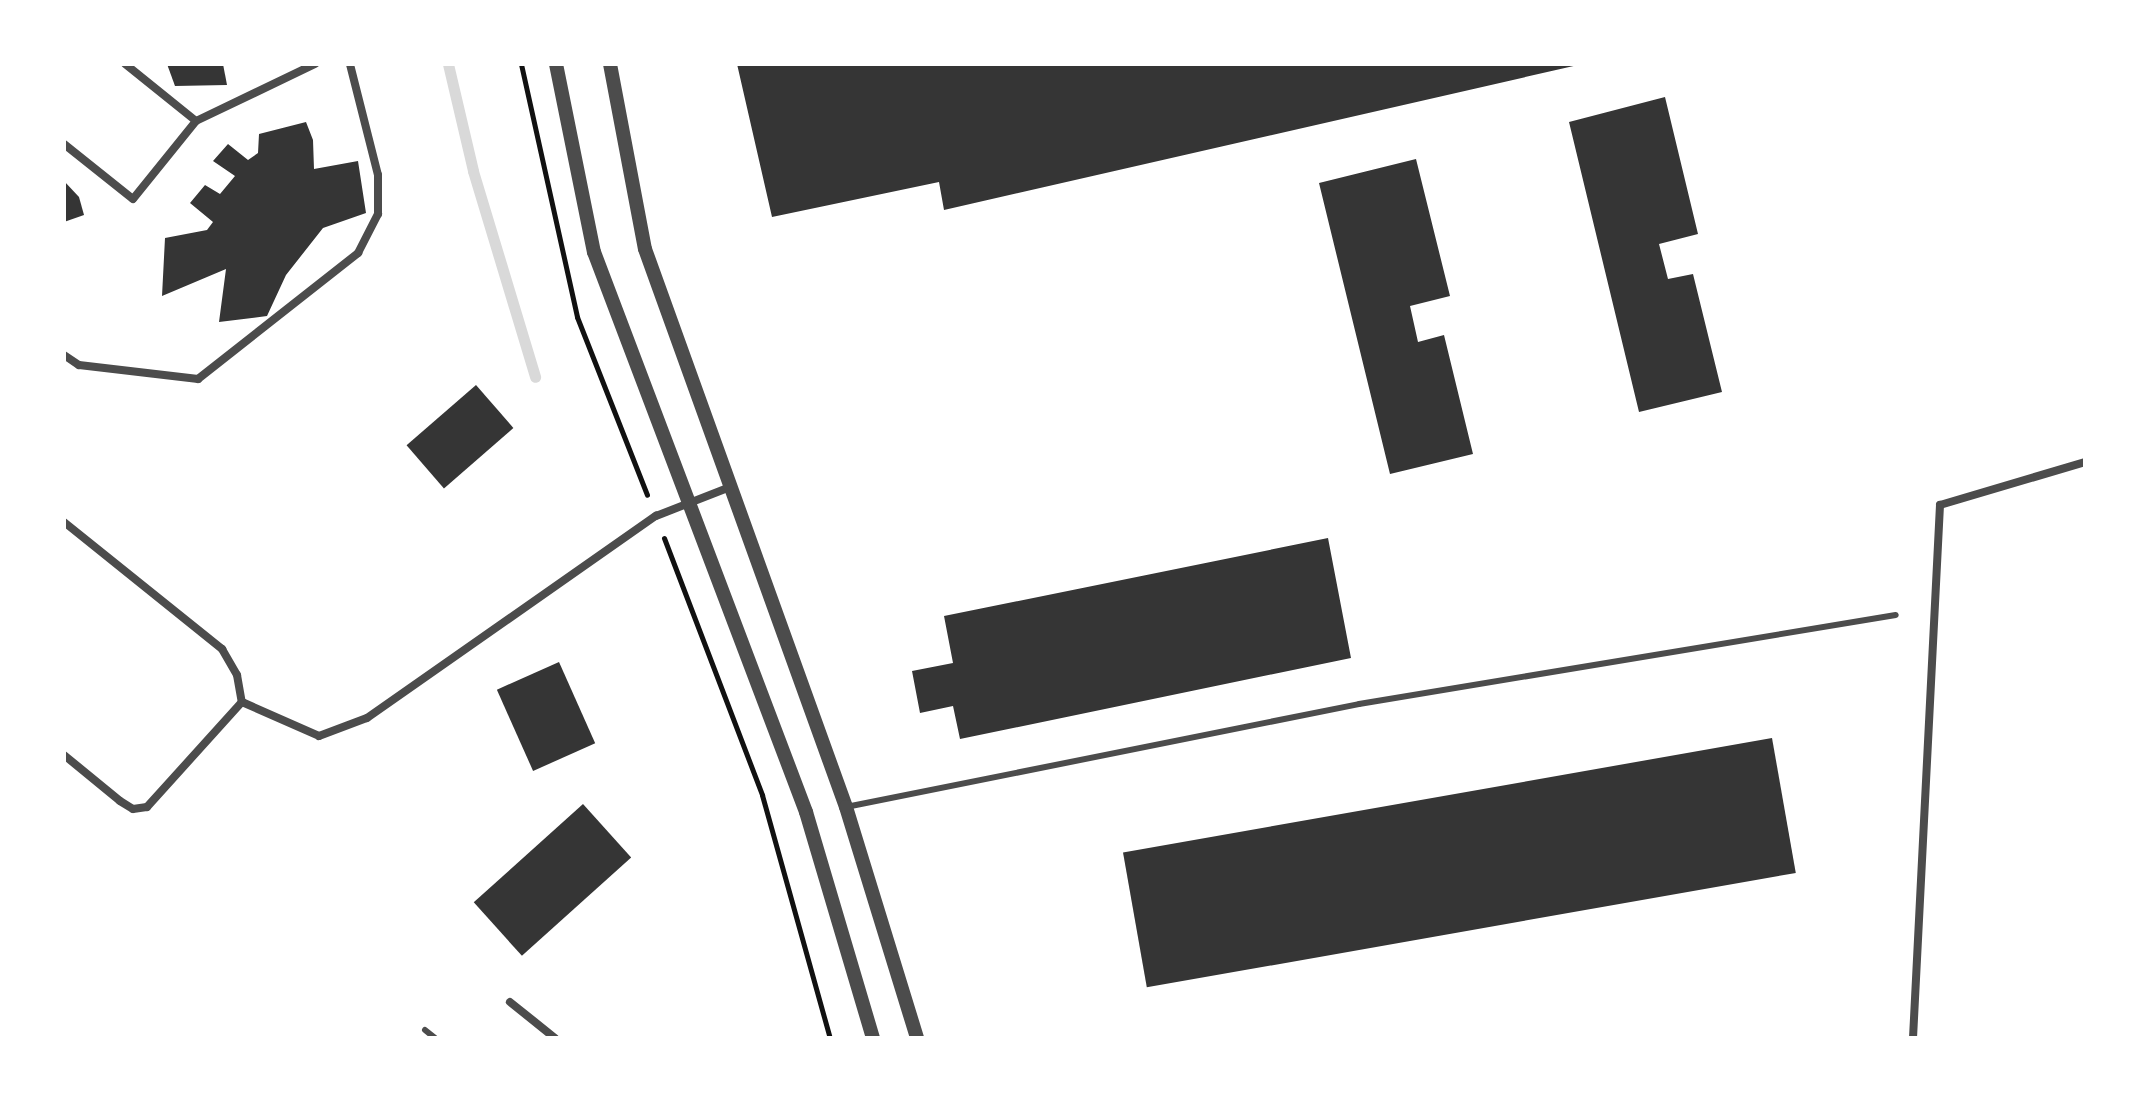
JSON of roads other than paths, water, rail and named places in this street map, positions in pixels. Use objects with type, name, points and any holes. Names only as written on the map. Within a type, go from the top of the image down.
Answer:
[{"type":"street","points":[[125,64],[196,121]]},
{"type":"street","points":[[64,144],[133,199],[196,121],[315,64]]},
{"type":"street","points":[[64,355],[79,365],[198,379],[358,253],[378,214],[378,175],[350,64]]},
{"type":"street","points":[[556,64],[594,252],[692,502],[806,812],[873,1038]]},
{"type":"street","points":[[610,64],[645,249],[846,807],[917,1038]]},
{"type":"street","points":[[1913,1038],[1940,505],[2085,462]]},
{"type":"street","points":[[242,702],[319,736],[367,718],[656,516],[730,487]]},
{"type":"street","points":[[64,522],[222,649],[237,675],[242,702]]},
{"type":"street","points":[[64,755],[120,801],[133,809],[147,807],[242,702]]},
{"type":"street","points":[[510,1002],[555,1038]]},
{"type":"lane","points":[[846,807],[1359,704],[1896,615]]},
{"type":"lane","points":[[425,1030],[435,1038]]},
{"type":"waterway","points":[[448,64],[473,171],[535,377]]}]
